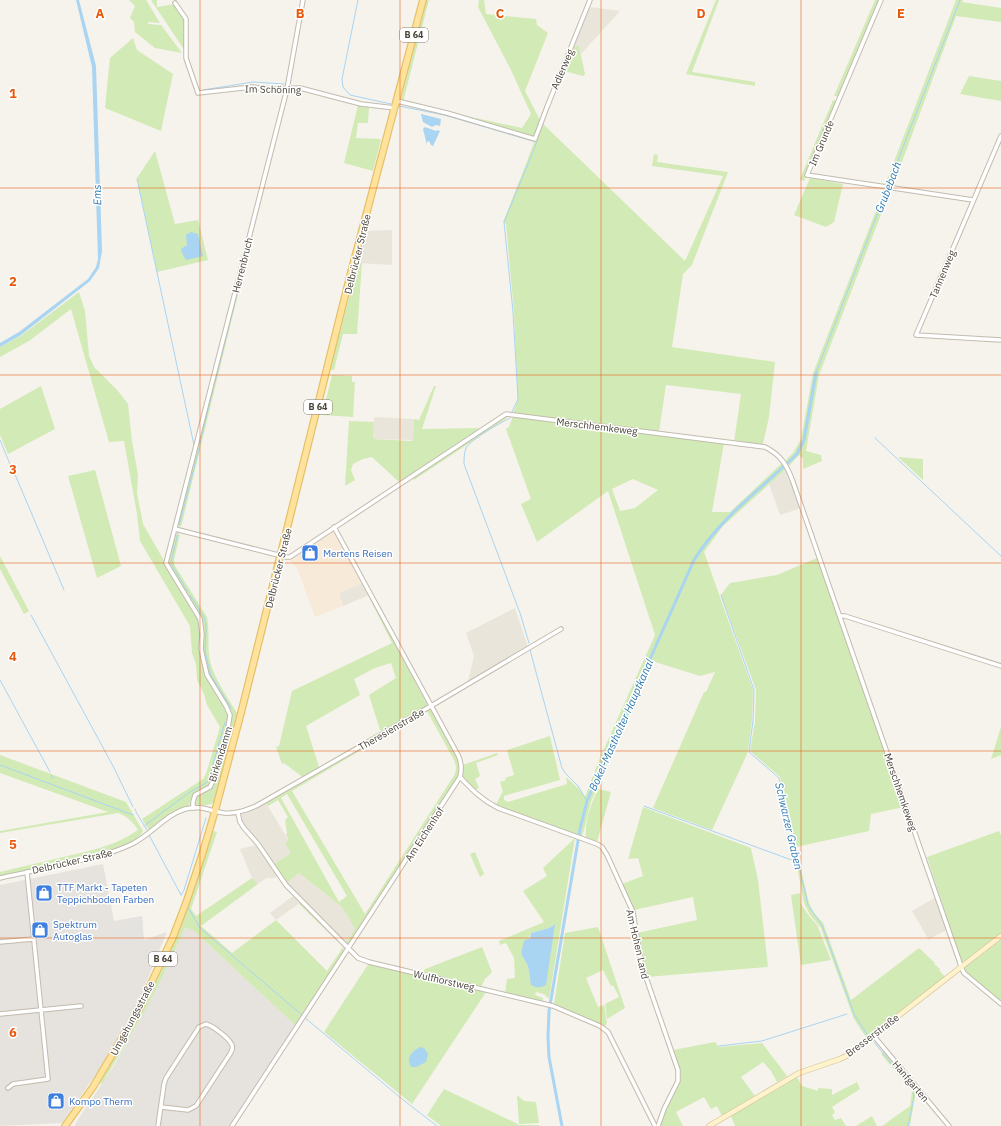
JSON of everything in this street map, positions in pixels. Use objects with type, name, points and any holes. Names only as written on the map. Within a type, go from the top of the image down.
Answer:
[{"type":"main road","name":"Delbrücker Straße","points":[[216,811],[352,272],[423,0]]},
{"type":"main road","name":"Umgehungsstraße","points":[[64,1126],[93,1088],[137,1013],[156,974],[186,903],[216,811]]},
{"type":"street","name":"Herrenbruch","points":[[166,563],[287,89],[303,0]]},
{"type":"street","name":"Adlerweg","points":[[396,101],[447,113],[535,139],[590,0]]},
{"type":"street","name":"Im Grunde","points":[[881,0],[808,175],[973,200]]},
{"type":"street","name":"Im Schöning","points":[[174,3],[186,19],[186,58],[198,93],[252,87],[271,89],[300,88],[361,104],[395,108]]},
{"type":"street","name":"Tannenweg","points":[[1001,136],[916,335],[1001,340]]},
{"type":"street","name":"Merschhemkeweg","points":[[281,555],[290,556],[506,414],[765,447],[776,454],[788,468],[960,960],[961,967]]},
{"type":"street","points":[[334,528],[458,755],[462,763],[460,777]]},
{"type":"street","points":[[175,529],[281,555]]},
{"type":"street","name":"Birkendamm","points":[[166,563],[200,619],[202,634],[201,649],[207,675],[230,715],[228,728],[213,781],[210,787],[195,794],[193,802],[194,808]]},
{"type":"street","points":[[840,616],[845,616],[1001,666]]},
{"type":"street","name":"Theresienstraße","points":[[216,811],[238,813],[268,800],[561,630]]},
{"type":"street","name":"Am Hohen Land","points":[[460,777],[480,797],[492,805],[582,838],[602,847],[629,902],[634,919],[641,963],[678,1070],[678,1081],[656,1126]]},
{"type":"street","name":"Am Eichenhof","points":[[232,1126],[460,777]]},
{"type":"street","name":"Delbrücker Straße","points":[[0,878],[98,857],[117,851],[134,843],[180,811],[194,808],[204,808],[216,811]]},
{"type":"street","name":"Wulfhorstweg","points":[[238,813],[240,822],[258,844],[286,885],[358,958],[369,962],[553,1006],[600,1026],[608,1032],[656,1126]]},
{"type":"street","points":[[8,1088],[13,1084],[48,1080],[27,872]]},
{"type":"street","name":"Bresserstraße","points":[[709,1126],[799,1073],[836,1060],[848,1054],[1001,936]]},
{"type":"street","points":[[0,942],[33,939]]},
{"type":"street","points":[[961,967],[964,973],[1001,1004]]},
{"type":"street","points":[[0,1014],[80,1006]]},
{"type":"street","points":[[158,1126],[161,1107],[166,1078],[199,1027],[206,1024],[212,1026],[231,1043],[232,1048],[230,1054],[196,1106],[188,1110],[161,1107]]},
{"type":"street","name":"Hanfgarten","points":[[871,1037],[949,1126]]},
{"type":"shaded area","points":[[589,7],[620,11],[581,54],[579,46],[573,46]]},
{"type":"shaded area","points":[[392,230],[392,265],[358,263],[365,231]]},
{"type":"shaded area","points":[[374,417],[414,419],[413,440],[373,439]]},
{"type":"shaded area","points":[[786,469],[801,508],[780,515],[769,484]]},
{"type":"shaded area","points":[[332,531],[336,533],[362,583],[339,593],[343,606],[315,617],[297,568],[289,559]]},
{"type":"shaded area","points":[[362,583],[369,595],[343,606],[339,593]]},
{"type":"shaded area","points":[[515,608],[528,647],[469,682],[474,656],[466,633]]},
{"type":"shaded area","points":[[266,803],[289,841],[291,853],[273,865],[241,822],[240,818],[241,815]]},
{"type":"shaded area","points":[[256,845],[277,874],[276,878],[266,878],[258,884],[252,878],[240,849]]},
{"type":"shaded area","points":[[103,864],[114,921],[142,916],[144,940],[167,932],[135,1009],[103,1064],[62,1123],[0,1126],[0,885]]},
{"type":"shaded area","points":[[299,873],[342,907],[355,929],[345,944],[287,883]]},
{"type":"shaded area","points":[[293,896],[300,903],[276,920],[270,913]]},
{"type":"shaded area","points":[[936,897],[948,930],[929,940],[912,911]]},
{"type":"shaded area","points":[[142,916],[143,940],[131,945],[114,947],[119,927],[118,921]]},
{"type":"shaded area","points":[[185,928],[193,930],[295,1025],[229,1126],[75,1126],[113,1067],[142,1016],[162,978]]},
{"type":"shaded area","points":[[217,999],[222,1003],[211,1020],[205,1016]]},
{"type":"shaded area","points":[[176,1077],[184,1083],[183,1085],[185,1086],[173,1104],[170,1104],[166,1099],[170,1086],[168,1085],[173,1078],[175,1079]]},
{"type":"green space","points":[[129,0],[146,0],[160,23],[149,22],[148,24],[161,25],[182,53],[155,48],[135,32],[134,22],[130,18],[135,6]]},
{"type":"green space","points":[[151,0],[157,0],[157,7],[175,4],[186,19],[185,51]]},
{"type":"green space","points":[[426,0],[429,0],[404,98],[404,100],[420,104],[420,106],[401,100]]},
{"type":"green space","points":[[479,0],[484,0],[486,14],[536,19],[537,25],[548,33],[525,91],[541,122],[535,138],[448,112],[522,128],[531,114],[510,68],[478,7]]},
{"type":"green space","points":[[716,0],[719,0],[692,72],[755,82],[755,86],[686,74]]},
{"type":"green space","points":[[875,0],[880,0],[840,96],[834,96]]},
{"type":"green space","points":[[956,0],[963,0],[962,2],[1001,8],[1001,22],[956,16],[893,186],[885,185]]},
{"type":"green space","points":[[133,38],[137,50],[173,74],[161,131],[105,108],[110,58]]},
{"type":"green space","points":[[573,46],[579,46],[585,74],[583,76],[564,71]]},
{"type":"green space","points":[[969,76],[1001,81],[1001,101],[960,94]]},
{"type":"green space","points":[[287,94],[181,527],[177,524]]},
{"type":"green space","points":[[833,100],[838,101],[804,181],[800,179]]},
{"type":"green space","points":[[358,105],[369,107],[368,123],[358,123],[356,138],[381,139],[373,171],[344,163]]},
{"type":"green space","points":[[541,122],[685,261],[723,176],[652,166],[654,154],[658,155],[657,162],[728,172],[692,265],[683,274],[672,347],[775,362],[769,417],[763,444],[734,442],[741,394],[666,385],[659,432],[513,414],[518,399],[514,312],[506,224],[503,222],[528,160]]},
{"type":"green space","points":[[155,151],[175,224],[198,220],[208,260],[157,272],[137,178]]},
{"type":"green space","points":[[810,178],[843,184],[834,222],[826,227],[794,215]]},
{"type":"green space","points":[[884,190],[890,191],[819,375],[806,451],[821,455],[822,461],[803,469],[803,459],[799,455],[789,466],[786,460],[793,453],[801,439],[813,373]]},
{"type":"green space","points":[[358,263],[362,263],[357,334],[343,334],[334,370],[330,370]]},
{"type":"green space","points":[[79,292],[85,311],[89,356],[94,367],[118,391],[128,404],[138,475],[137,493],[143,524],[166,564],[175,535],[180,534],[174,560],[175,566],[207,617],[209,656],[212,668],[237,713],[214,802],[208,805],[202,805],[195,804],[195,801],[190,801],[189,806],[178,810],[149,830],[142,819],[203,779],[206,774],[220,727],[207,705],[204,694],[197,680],[196,664],[192,653],[190,626],[140,541],[137,514],[124,441],[109,442],[71,309],[29,341],[0,357],[0,347],[22,335]]},
{"type":"green space","points":[[332,375],[352,376],[352,382],[355,382],[353,417],[322,415]]},
{"type":"green space","points":[[41,386],[55,429],[8,454],[0,435],[0,409]]},
{"type":"green space","points":[[434,386],[436,386],[422,429],[480,428],[399,482],[372,457],[363,459],[353,464],[351,470],[355,480],[345,486],[349,421],[374,422],[373,439],[411,441],[413,440],[414,419],[419,420]]},
{"type":"green space","points":[[506,416],[507,418],[414,480],[413,478]]},
{"type":"green space","points":[[513,416],[724,443],[712,512],[730,512],[782,463],[786,469],[723,526],[704,552],[753,690],[752,720],[748,752],[712,830],[653,808],[704,692],[706,692],[715,672],[700,676],[652,661],[591,802],[582,837],[495,806],[503,792],[500,782],[506,780],[505,778],[514,775],[507,750],[550,736],[560,780],[504,796],[504,800],[508,802],[567,784],[566,777],[585,797],[599,760],[655,635],[608,491],[537,542],[521,504],[531,499],[506,429],[509,427]],"holes":[[[633,479],[658,490],[635,508],[620,511],[612,489]]]},
{"type":"green space","points":[[898,457],[923,459],[923,480]]},
{"type":"green space","points":[[95,470],[121,566],[97,578],[68,476]]},
{"type":"green space","points":[[0,556],[29,611],[24,614],[0,569]]},
{"type":"green space","points":[[817,558],[904,807],[871,814],[869,831],[796,847],[780,777],[750,751],[755,721],[756,690],[721,595],[730,583],[777,575]]},
{"type":"green space","points":[[368,595],[427,704],[427,707],[383,732],[380,730],[369,695],[396,678],[391,663],[375,668],[354,679],[360,695],[306,726],[319,767],[379,732],[379,734],[304,778],[284,763],[282,764],[276,747],[279,746],[292,691],[392,643]]},
{"type":"green space","points":[[429,709],[458,756],[460,763],[459,775],[349,945],[345,944],[355,929],[342,907],[299,873],[287,883],[273,865],[291,853],[285,843],[289,841],[286,834],[285,820],[288,817],[278,800],[268,806],[266,803]],"holes":[[[427,711],[455,762],[455,774],[365,914],[292,791]],[[287,794],[347,896],[339,902],[281,798]]]},
{"type":"green space","points":[[1001,727],[1001,755],[991,759]]},
{"type":"green space","points":[[497,753],[498,755],[476,763],[480,776],[475,779],[479,788],[474,790],[462,777],[463,765]]},
{"type":"green space","points":[[0,755],[126,802],[143,831],[136,839],[121,847],[101,854],[0,876],[0,872],[111,844],[138,830],[130,820],[118,813],[0,833],[0,831],[108,812],[0,773]]},
{"type":"green space","points":[[598,789],[611,792],[597,842],[586,839],[586,826]]},
{"type":"green space","points":[[643,807],[751,848],[758,880],[768,967],[647,977],[637,933],[697,920],[693,897],[634,910],[622,884],[643,876],[638,858],[628,859]]},
{"type":"green space","points":[[213,831],[217,832],[191,909],[196,916],[252,878],[258,884],[201,926],[232,953],[276,920],[327,971],[343,947],[345,952],[295,1025],[193,930],[185,928],[162,978],[142,1016],[102,1084],[100,1083],[131,1030],[167,958],[188,904]]},
{"type":"green space","points":[[999,831],[1001,835],[1001,933],[962,964],[927,857]]},
{"type":"green space","points":[[575,838],[549,999],[544,994],[536,992],[535,995],[543,998],[543,1001],[505,993],[507,979],[515,978],[514,958],[506,943],[500,945],[499,941],[544,922],[523,891],[547,876],[543,868]],"holes":[[[554,924],[530,980],[528,966],[521,954],[531,933],[549,928]]]},
{"type":"green space","points":[[475,852],[484,874],[480,877],[470,854]]},
{"type":"green space","points":[[797,866],[800,866],[809,903],[814,913],[823,923],[851,1000],[919,948],[935,963],[934,964],[940,969],[939,970],[945,977],[866,1037],[854,1019],[821,928],[810,915],[804,903]]},
{"type":"green space","points":[[800,893],[801,904],[817,925],[831,960],[801,965],[791,895]]},
{"type":"green space","points":[[300,903],[343,947],[299,904]]},
{"type":"green space","points":[[598,927],[625,1008],[607,1019],[605,1004],[619,997],[613,985],[611,986],[603,970],[586,978],[598,1007],[604,1005],[607,1023],[605,1027],[554,1004],[565,933]]},
{"type":"green space","points":[[1001,940],[1001,1003],[963,969]]},
{"type":"green space","points":[[482,947],[492,972],[485,979],[481,987],[422,973],[425,969]]},
{"type":"green space","points":[[369,963],[486,992],[412,1104],[324,1032]]},
{"type":"green space","points":[[715,1042],[719,1047],[762,1043],[787,1076],[777,1082],[771,1071],[763,1062],[741,1077],[755,1096],[722,1116],[717,1106],[711,1109],[704,1097],[676,1112],[683,1126],[659,1126],[680,1081],[680,1069],[673,1050]]},
{"type":"green space","points":[[884,1051],[948,1126],[946,1126],[916,1091],[910,1126],[882,1126],[910,1106],[912,1091],[881,1054]]},
{"type":"green space","points":[[797,1077],[802,1086],[818,1091],[818,1088],[832,1089],[832,1095],[857,1082],[860,1089],[832,1107],[835,1112],[832,1115],[835,1120],[841,1118],[846,1126],[735,1126],[731,1116]]},
{"type":"green space","points":[[444,1089],[518,1125],[539,1126],[441,1126],[427,1115]]},
{"type":"green space","points":[[517,1095],[524,1101],[536,1102],[539,1123],[519,1124]]},
{"type":"green space","points":[[872,1116],[877,1126],[856,1126]]},
{"type":"water","name":"Ems","points":[[76,0],[79,0],[96,66],[102,251],[99,268],[90,281],[21,335],[0,347],[0,343],[19,332],[88,279],[96,267],[98,259],[92,67]]},
{"type":"water","points":[[421,114],[441,119],[440,126],[436,125],[432,127],[423,122]]},
{"type":"water","points":[[425,127],[440,131],[433,146],[429,141],[427,142],[427,145],[423,129]]},
{"type":"water","points":[[191,232],[198,234],[203,256],[186,260],[181,249],[187,245],[186,235]]},
{"type":"water","points":[[555,924],[546,985],[535,987],[531,985],[528,966],[521,954],[524,941],[530,938],[531,933],[549,928]]},
{"type":"water","points":[[420,1047],[424,1048],[428,1054],[426,1062],[416,1067],[411,1067],[409,1060],[410,1055]]},
{"type":"waterway","points":[[358,0],[342,79],[343,87],[350,95],[391,104]]},
{"type":"waterway","name":"Grubebach","points":[[888,186],[960,0]]},
{"type":"waterway","points":[[203,90],[253,82],[284,84]]},
{"type":"waterway","points":[[399,106],[444,115],[533,141]]},
{"type":"waterway","points":[[512,412],[518,399],[513,312],[504,222],[537,142]]},
{"type":"waterway","points":[[137,179],[194,445]]},
{"type":"waterway","name":"Grubebach","points":[[816,373],[887,189]]},
{"type":"waterway","points":[[215,382],[249,245]]},
{"type":"waterway","name":"Bokel-Mastholter Hauptkanal","points":[[562,1126],[549,1057],[549,1011],[580,829],[587,801],[694,560],[716,530],[797,454],[804,440],[816,373]]},
{"type":"waterway","points":[[200,443],[213,389]]},
{"type":"waterway","points":[[510,418],[473,441],[466,448],[464,464],[520,613],[529,643]]},
{"type":"waterway","points":[[875,438],[1001,556]]},
{"type":"waterway","points":[[0,440],[12,469]]},
{"type":"waterway","points":[[179,526],[199,449]]},
{"type":"waterway","points":[[14,472],[64,590]]},
{"type":"waterway","points":[[178,532],[171,563],[188,592]]},
{"type":"waterway","points":[[190,595],[204,617],[206,626],[205,652],[211,675],[231,708]]},
{"type":"waterway","name":"Schwarzer Graben","points":[[721,595],[754,690],[753,721],[749,752],[779,778],[808,905],[822,925],[854,1014],[868,1036]]},
{"type":"waterway","points":[[31,615],[113,766],[133,807]]},
{"type":"waterway","points":[[530,650],[562,768],[578,786],[587,801]]},
{"type":"waterway","points":[[0,680],[50,772]]},
{"type":"waterway","points":[[144,826],[190,792],[206,783],[209,779],[225,722]]},
{"type":"waterway","points":[[0,765],[133,815]]},
{"type":"waterway","points":[[644,806],[797,862]]},
{"type":"waterway","points":[[136,812],[147,830]]},
{"type":"waterway","points":[[181,895],[184,890],[206,818]]},
{"type":"waterway","points":[[149,835],[181,895]]},
{"type":"waterway","points":[[189,909],[200,928],[302,1015]]},
{"type":"waterway","points":[[719,1046],[762,1041],[847,1014]]},
{"type":"waterway","points":[[304,1017],[402,1099],[437,1126]]},
{"type":"waterway","name":"Schwarzer Graben","points":[[874,1042],[913,1091],[914,1097],[908,1126]]},
{"type":"place","name":"Mertens Reisen","points":[[310,553]]},
{"type":"place","name":"TTF Markt - Tapeten Teppichboden Farben","points":[[44,893]]},
{"type":"place","name":"Spektrum Autoglas","points":[[40,930]]},
{"type":"place","name":"Kompo Therm","points":[[56,1101]]}]
